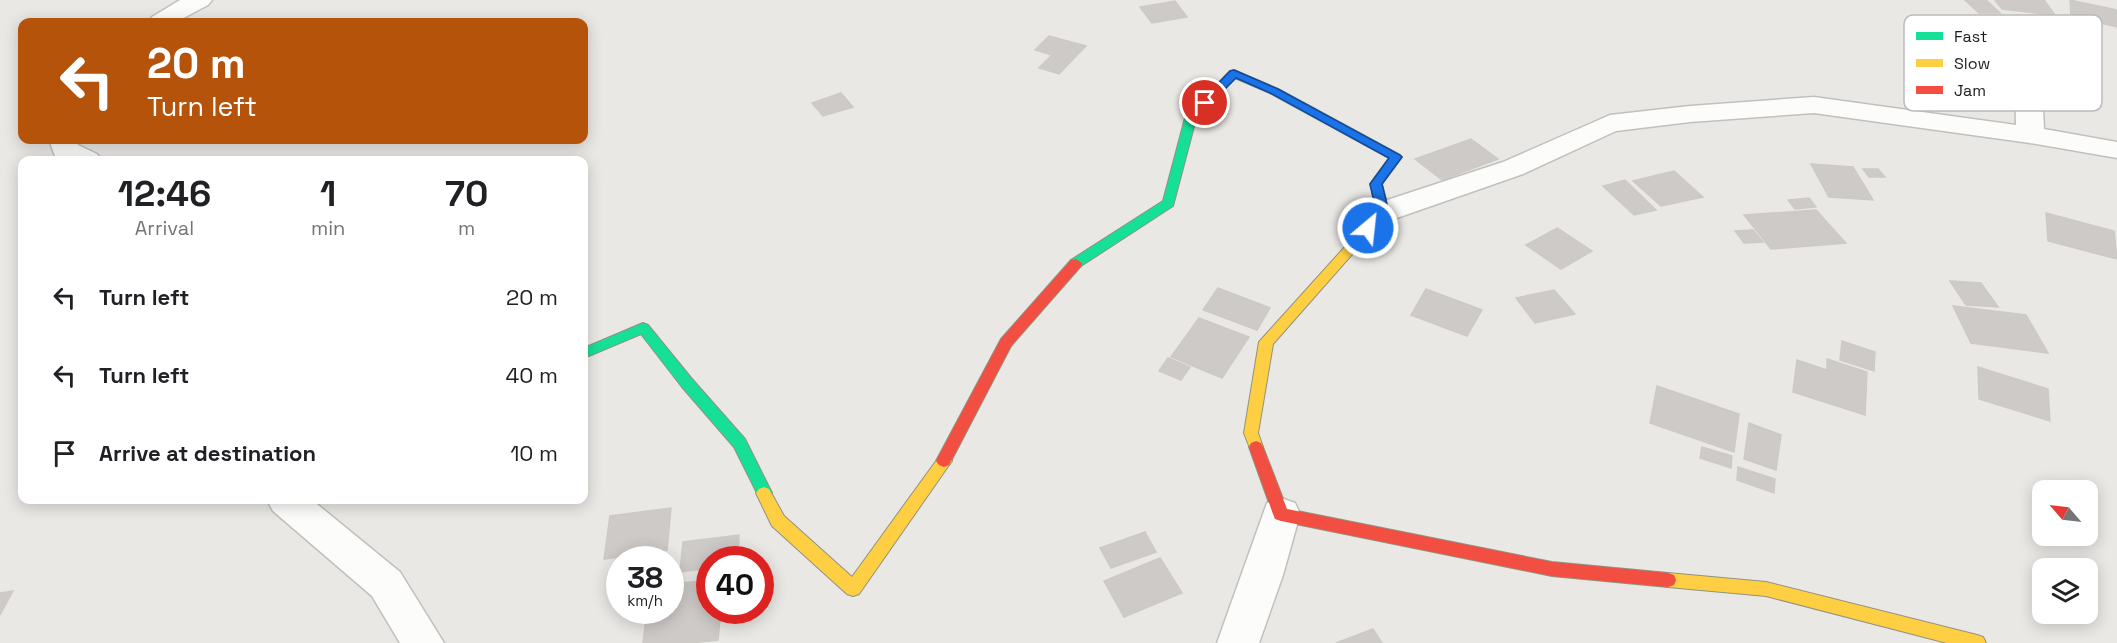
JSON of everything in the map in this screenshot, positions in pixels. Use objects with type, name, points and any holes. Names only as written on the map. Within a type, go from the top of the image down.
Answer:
[{"type":"street","points":[[167,18],[200,0]]},
{"type":"street","points":[[588,351],[644,328],[687,383],[740,443],[778,521],[853,589],[940,468],[1006,343],[1077,261],[1169,203],[1191,118],[1234,73],[1274,91],[1396,157],[1376,184],[1383,212]]},
{"type":"street","points":[[1238,643],[1263,575],[1281,514],[1251,433],[1266,342],[1383,212],[1513,168],[1610,123],[1690,114],[1814,105],[2030,135],[2117,150]]},
{"type":"street","points":[[2029,111],[2030,135]]},
{"type":"street","points":[[64,144],[65,150],[78,156]]},
{"type":"street","points":[[291,504],[386,584],[423,643]]},
{"type":"street","points":[[1281,514],[1552,568],[1766,590],[1977,643]]},
{"type":"building","points":[[1965,0],[1986,0],[2000,13],[1979,13]]},
{"type":"building","points":[[1995,0],[2044,0],[2055,15],[2002,9]]},
{"type":"building","points":[[2070,0],[2117,10],[2117,27],[2102,23],[2102,15],[2071,15]]},
{"type":"building","points":[[1175,1],[1187,17],[1152,23],[1140,7]]},
{"type":"building","points":[[1049,36],[1086,46],[1059,74],[1039,68],[1052,55],[1035,50]]},
{"type":"building","points":[[841,93],[853,107],[823,116],[812,103]]},
{"type":"building","points":[[1471,139],[1498,159],[1442,180],[1415,159]]},
{"type":"building","points":[[1811,164],[1853,167],[1873,200],[1829,197]]},
{"type":"building","points":[[1863,169],[1878,169],[1885,177],[1869,177]]},
{"type":"building","points":[[1674,171],[1703,197],[1661,206],[1633,181]]},
{"type":"building","points":[[1625,180],[1656,210],[1634,215],[1603,186]]},
{"type":"building","points":[[1809,198],[1816,207],[1795,209],[1788,200]]},
{"type":"building","points":[[1816,210],[1846,243],[1771,249],[1744,215]]},
{"type":"building","points":[[2046,213],[2114,231],[2117,259],[2048,241]]},
{"type":"building","points":[[1557,228],[1592,251],[1561,269],[1526,245]]},
{"type":"building","points":[[1753,230],[1763,242],[1744,243],[1735,231]]},
{"type":"building","points":[[1950,281],[1981,283],[1998,307],[1966,305]]},
{"type":"building","points":[[1218,288],[1270,308],[1257,330],[1203,310]]},
{"type":"building","points":[[1426,289],[1482,310],[1467,336],[1411,315]]},
{"type":"building","points":[[1554,290],[1575,314],[1535,323],[1516,298]]},
{"type":"building","points":[[1953,306],[2026,315],[2048,353],[1971,343]]},
{"type":"building","points":[[1199,318],[1249,337],[1222,378],[1171,357]]},
{"type":"building","points":[[1842,341],[1875,352],[1874,371],[1840,360]]},
{"type":"building","points":[[1168,358],[1190,367],[1181,380],[1159,371]]},
{"type":"building","points":[[1827,359],[1867,372],[1865,415],[1793,392],[1797,360],[1827,370]]},
{"type":"building","points":[[1978,367],[2048,389],[2050,421],[1979,399]]},
{"type":"building","points":[[1657,386],[1739,414],[1734,452],[1650,423]]},
{"type":"building","points":[[1749,423],[1781,435],[1776,470],[1744,459]]},
{"type":"building","points":[[1702,447],[1732,456],[1731,468],[1700,458]]},
{"type":"building","points":[[1738,467],[1775,479],[1774,493],[1737,480]]},
{"type":"building","points":[[671,508],[667,546],[606,546],[606,559],[604,559],[610,516]]},
{"type":"building","points":[[1145,532],[1156,552],[1111,568],[1100,548]]},
{"type":"building","points":[[739,535],[739,546],[696,546],[696,570],[684,571],[683,542]]},
{"type":"building","points":[[1160,558],[1182,593],[1124,617],[1104,581]]},
{"type":"building","points":[[696,581],[696,624],[720,624],[718,640],[690,643],[643,643],[645,624],[684,624],[684,583]]},
{"type":"building","points":[[13,591],[0,615],[0,593]]},
{"type":"building","points":[[1373,629],[1382,643],[1336,643]]},
{"type":"traffic: fast","points":[[1076,263],[1169,203],[1191,118],[1234,73],[1274,91],[1396,157],[1376,184],[1383,212],[1374,222]]},
{"type":"traffic: fast","points":[[588,351],[643,328],[687,383],[740,443],[764,493]]},
{"type":"traffic: slow","points":[[1256,447],[1251,433],[1266,342],[1374,222]]},
{"type":"traffic: slow","points":[[764,493],[778,521],[853,589],[944,461]]},
{"type":"traffic: slow","points":[[1668,580],[1766,589],[1977,643]]},
{"type":"traffic: jam","points":[[944,461],[1006,343],[1076,263]]},
{"type":"traffic: jam","points":[[1256,447],[1281,514],[1552,569],[1668,580]]},
{"type":"route","points":[[1205,103],[1234,73],[1274,91],[1396,157],[1376,184],[1383,212],[1368,228]]}]
